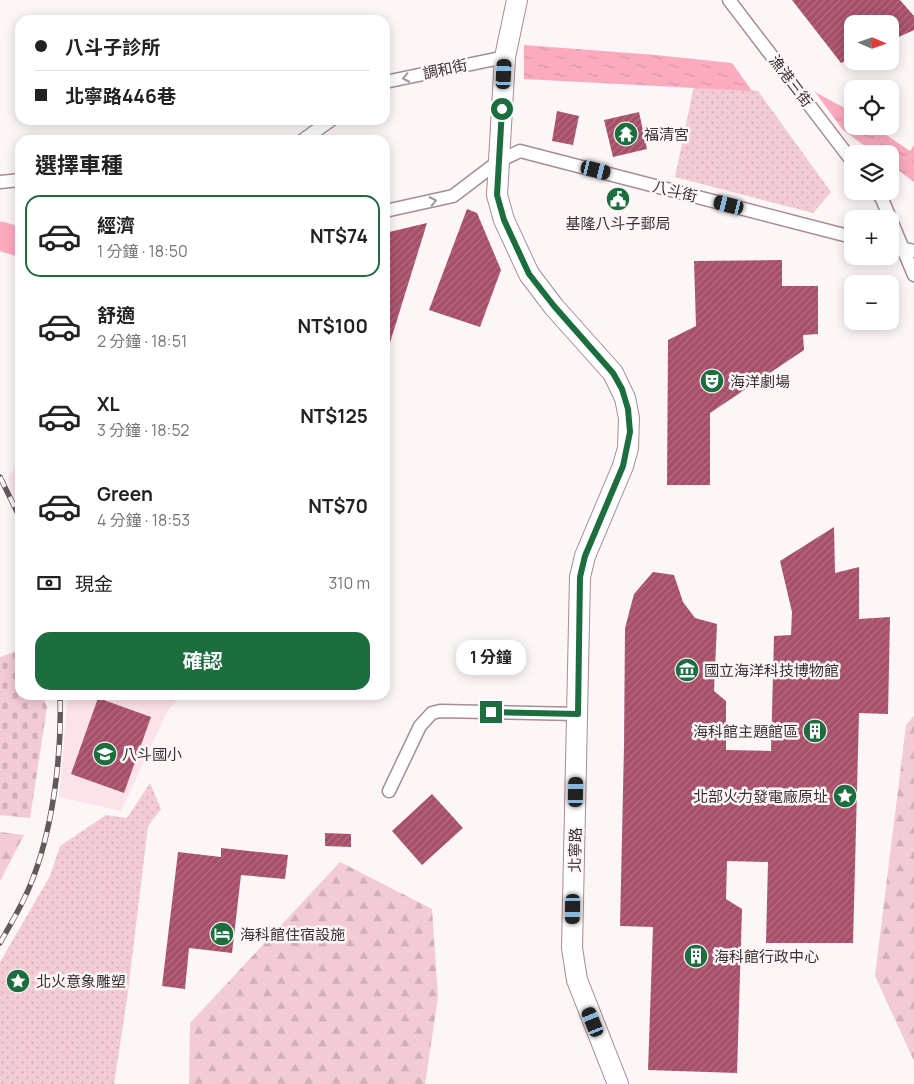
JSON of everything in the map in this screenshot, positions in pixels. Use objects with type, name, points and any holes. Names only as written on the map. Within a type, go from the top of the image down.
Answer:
[{"type":"main road","name":"北寧路","points":[[517,0],[505,56],[497,195],[504,220],[529,274],[554,306],[613,373],[625,398],[629,418],[628,448],[623,466],[585,556],[580,577],[572,948],[577,980],[618,1084]]},
{"type":"street","name":"漁港三街","points":[[729,0],[844,151]]},
{"type":"street","name":"調和街","points":[[390,81],[505,56]]},
{"type":"street","points":[[310,135],[324,125]]},
{"type":"street","name":"八斗街","points":[[499,161],[520,151],[844,234]]},
{"type":"street","points":[[390,210],[453,196],[499,161]]},
{"type":"street","points":[[0,182],[15,180]]},
{"type":"street","points":[[883,200],[908,250],[914,275]]},
{"type":"street","points":[[390,791],[420,726],[432,713],[440,711],[578,714]]},
{"type":"shaded area","points":[[15,467],[15,500],[10,488],[8,478]]},
{"type":"shaded area","name":"八斗國小","points":[[68,700],[177,700],[167,712],[121,811],[59,797]]},
{"type":"green space","points":[[695,81],[758,91],[831,192],[813,213],[675,177]]},
{"type":"green space","points":[[15,652],[15,700],[44,700],[47,707],[30,818],[0,815],[0,657]]},
{"type":"green space","points":[[914,716],[914,1061],[875,976],[906,725]]},
{"type":"green space","points":[[150,783],[161,809],[148,826],[127,999],[114,1084],[0,1084],[0,962],[50,876],[60,846],[106,815],[127,818]]},
{"type":"green space","points":[[0,832],[24,835],[0,881]]},
{"type":"green space","points":[[340,862],[432,909],[438,997],[425,1084],[189,1084],[190,1023]]},
{"type":"water","points":[[524,45],[732,63],[752,91],[524,79]]},
{"type":"water","points":[[815,92],[844,108],[843,130]]},
{"type":"water","points":[[850,135],[886,135],[910,151],[914,145],[914,182],[899,171],[899,145],[864,145]]},
{"type":"building","points":[[792,0],[900,0],[914,16],[914,30],[899,37],[899,15],[844,15],[844,62],[841,63]]},
{"type":"building","points":[[557,111],[579,116],[573,145],[552,141]]},
{"type":"building","name":"福清宮","points":[[639,112],[647,149],[613,157],[604,120]]},
{"type":"building","points":[[467,209],[477,213],[501,270],[480,327],[429,310]]},
{"type":"building","points":[[427,223],[390,343],[390,232]]},
{"type":"building","name":"海洋劇場","points":[[782,260],[782,286],[818,286],[818,334],[803,335],[804,350],[710,413],[710,485],[667,485],[668,340],[696,326],[694,261]]},
{"type":"building","name":"海科館主題館區","points":[[834,527],[835,573],[859,567],[859,619],[890,617],[888,714],[859,713],[853,943],[766,943],[768,862],[727,861],[726,899],[742,909],[737,1073],[648,1070],[653,927],[620,926],[625,628],[634,594],[653,572],[674,575],[683,602],[695,618],[717,624],[714,691],[726,701],[726,750],[771,751],[774,636],[791,635],[792,612],[780,561]]},
{"type":"building","points":[[97,700],[104,700],[151,717],[124,793],[71,774]]},
{"type":"building","points":[[432,794],[463,828],[422,865],[392,831]]},
{"type":"building","points":[[325,833],[351,834],[351,847],[325,846]]},
{"type":"building","name":"海科館住宿設施","points":[[221,848],[288,855],[285,879],[241,875],[232,953],[189,948],[185,989],[162,986],[178,852],[221,857]]},
{"type":"waterway","points":[[0,236],[15,240]]},
{"type":"railway","points":[[0,477],[15,508]]},
{"type":"railway","points":[[0,943],[29,888],[44,843],[50,818],[57,768],[60,700]]},
{"type":"place","name":"福清宮","points":[[626,134]]},
{"type":"place","name":"基隆八斗子郵局","points":[[618,199]]},
{"type":"place","name":"海洋劇場","points":[[712,381]]},
{"type":"place","name":"國立海洋科技博物館","points":[[687,670]]},
{"type":"place","name":"海科館主題館區","points":[[815,731]]},
{"type":"place","name":"八斗國小","points":[[105,754]]},
{"type":"place","name":"北部火力發電廠原址","points":[[845,796]]},
{"type":"place","name":"海科館住宿設施","points":[[222,934]]},
{"type":"place","name":"海科館行政中心","points":[[696,956]]},
{"type":"place","name":"北火意象雕塑","points":[[18,981]]},
{"type":"route","points":[[491,712],[578,714],[580,577],[585,556],[623,466],[630,432],[625,398],[613,373],[554,306],[529,274],[504,220],[497,195],[502,109]]}]
